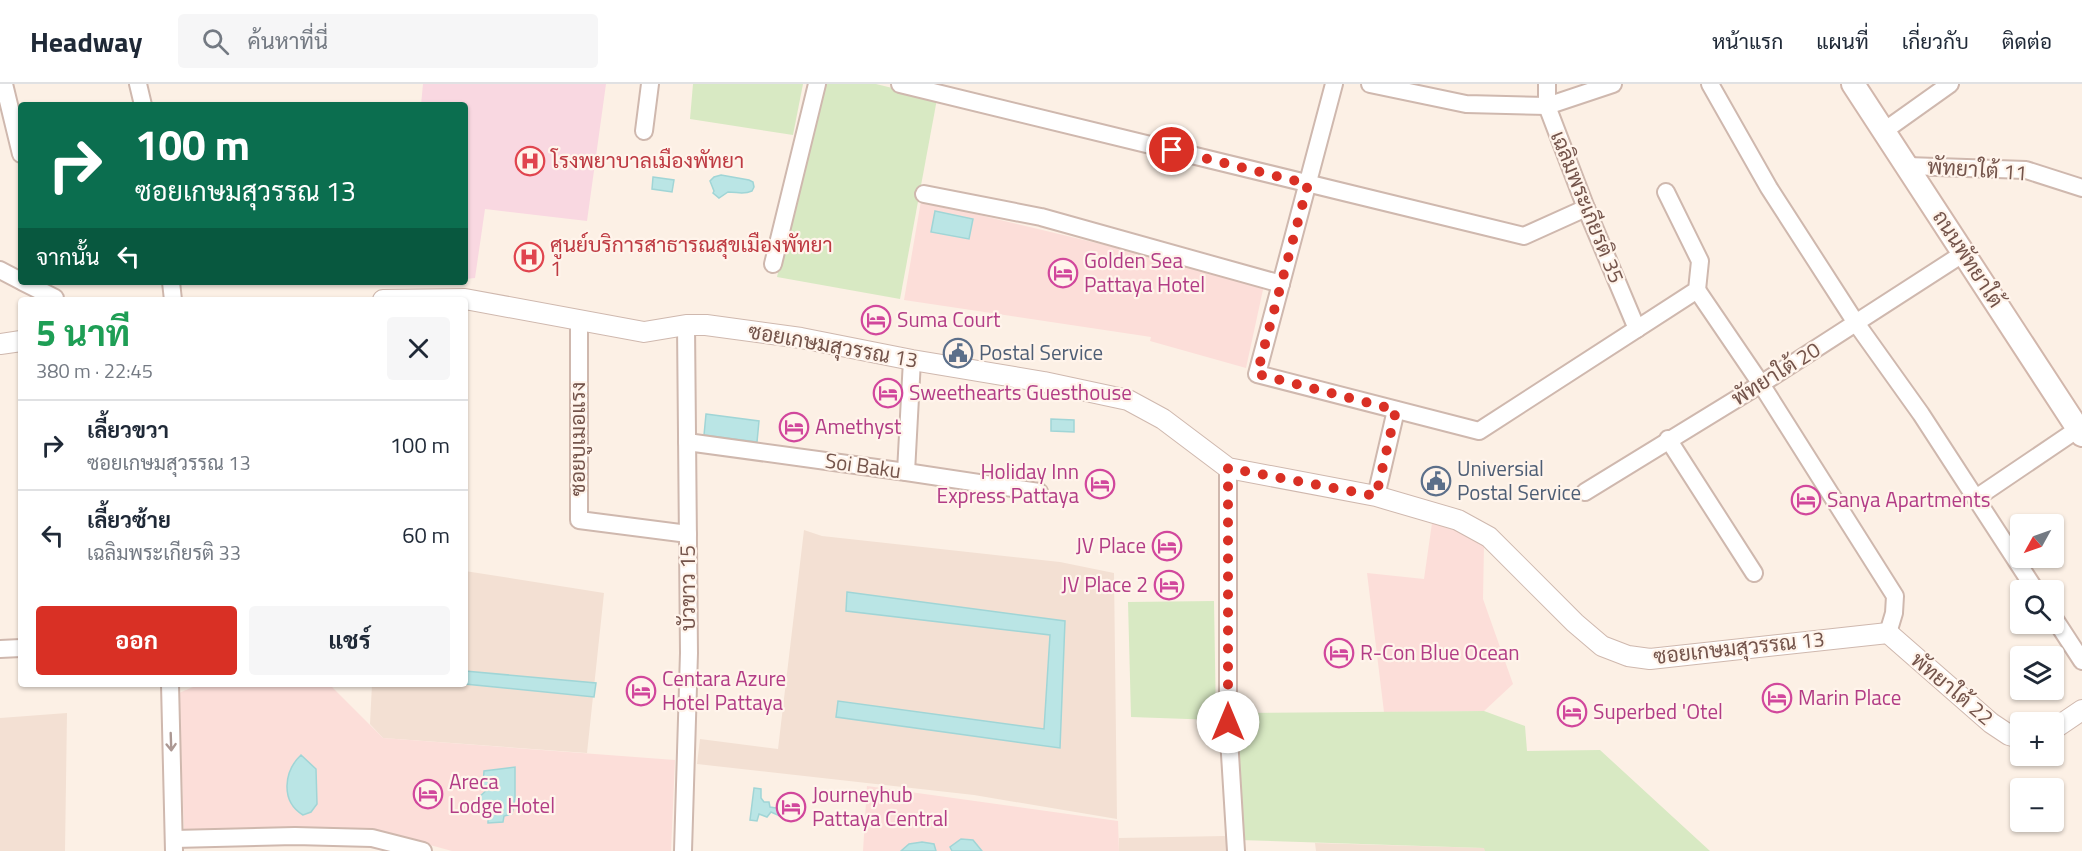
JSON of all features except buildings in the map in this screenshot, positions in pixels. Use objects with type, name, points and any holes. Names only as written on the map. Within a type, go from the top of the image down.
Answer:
[{"type":"main road","name":"ถนนพัทยาใต้","points":[[1853,84],[2080,432]]},
{"type":"street","points":[[4,84],[18,142]]},
{"type":"street","points":[[138,84],[142,102]]},
{"type":"street","points":[[644,131],[650,84]]},
{"type":"street","points":[[773,264],[817,84]]},
{"type":"street","points":[[900,84],[1524,236],[1586,208]]},
{"type":"street","points":[[1334,84],[1257,374],[1479,431],[1697,290]]},
{"type":"street","points":[[1370,84],[1466,104],[1547,106],[1613,84]]},
{"type":"street","name":"เฉลิมพระเกียรติ 35","points":[[1547,84],[1547,106],[1586,208],[1637,329]]},
{"type":"street","points":[[1710,84],[1769,188],[1856,323],[1921,414],[2029,580]]},
{"type":"street","points":[[1884,131],[1950,84]]},
{"type":"street","name":"พัทยาใต้ 11","points":[[1907,166],[2026,170],[2082,188]]},
{"type":"street","points":[[1666,192],[1700,261],[1697,290],[1761,384],[1894,596],[1888,633]]},
{"type":"street","points":[[924,195],[1041,217],[1281,284]]},
{"type":"street","name":"พัทยาใต้ 20","points":[[1586,492],[1668,439],[1761,384],[1964,253]]},
{"type":"street","points":[[0,270],[18,279]]},
{"type":"street","points":[[32,285],[54,294]]},
{"type":"street","name":"ซอยเกษมสุวรรณ 13","points":[[468,300],[644,332],[686,325],[706,325],[801,338],[912,360],[1044,382],[1128,400],[1162,419],[1228,468],[1376,496],[1458,520],[1489,537],[1575,623],[1602,646],[1628,656],[1650,659],[1888,633]]},
{"type":"street","name":"ซอยบูเมอแรง","points":[[579,320],[579,520],[688,534]]},
{"type":"street","name":"บัวขาว 15","points":[[683,851],[689,653],[686,325]]},
{"type":"street","points":[[0,344],[18,341]]},
{"type":"street","points":[[906,472],[912,360]]},
{"type":"street","points":[[1376,496],[1396,410]]},
{"type":"street","points":[[1976,498],[2080,432]]},
{"type":"street","points":[[1668,439],[1754,573]]},
{"type":"street","name":"Soi Baku","points":[[687,442],[1039,492]]},
{"type":"street","points":[[1228,468],[1228,722],[1236,851]]},
{"type":"street","name":"พัทยาใต้ 22","points":[[1888,633],[1991,723],[2010,735]]},
{"type":"street","points":[[2064,633],[2082,661]]},
{"type":"street","points":[[0,650],[18,648]]},
{"type":"street","points":[[175,687],[174,845],[295,836],[372,838],[423,851]]},
{"type":"street","points":[[2064,722],[2082,710]]},
{"type":"shaded area","name":"โรงพยาบาลเมืองพัทยา","points":[[423,84],[606,84],[587,221],[485,209],[475,278],[468,279],[468,102],[421,102]]},
{"type":"shaded area","name":"Golden Sea Pattaya Hotel","points":[[921,201],[1264,285],[1246,368],[1150,341],[1151,337],[904,300]]},
{"type":"shaded area","points":[[1432,523],[1461,531],[1484,545],[1483,599],[1513,684],[1484,711],[1384,712],[1367,573],[1424,579]]},
{"type":"shaded area","points":[[804,530],[822,536],[1060,562],[1114,573],[1117,819],[974,795],[697,764],[700,739],[778,749]]},
{"type":"shaded area","points":[[468,571],[604,593],[587,753],[383,738],[370,724],[372,687],[468,687]]},
{"type":"shaded area","name":"Areca Lodge Hotel","points":[[193,687],[332,687],[383,738],[675,760],[671,851],[452,851],[371,829],[184,832],[179,693]]},
{"type":"shaded area","points":[[67,713],[65,851],[0,851],[0,718]]},
{"type":"shaded area","points":[[867,786],[1118,821],[1119,851],[863,851]]},
{"type":"shaded area","points":[[1228,837],[1229,851],[1119,851],[1119,838]]},
{"type":"shaded area","points":[[1315,843],[1485,848],[1485,851],[1316,851]]},
{"type":"green space","points":[[693,84],[803,84],[793,135],[690,119]]},
{"type":"green space","points":[[822,84],[876,84],[937,99],[900,299],[777,277]]},
{"type":"green space","points":[[1214,601],[1216,720],[1131,717],[1128,602]]},
{"type":"green space","points":[[1484,711],[1525,726],[1527,751],[1600,750],[1710,851],[1485,851],[1484,848],[1239,840],[1236,713]]},
{"type":"water","points":[[721,175],[749,180],[753,182],[754,187],[749,192],[728,192],[719,198],[713,193],[710,181]]},
{"type":"water","points":[[653,177],[674,180],[672,192],[652,189]]},
{"type":"water","points":[[935,211],[973,219],[969,239],[931,232]]},
{"type":"water","points":[[706,414],[759,421],[757,442],[704,435]]},
{"type":"water","points":[[1051,419],[1074,420],[1074,432],[1051,431]]},
{"type":"water","points":[[847,592],[1065,621],[1060,748],[836,717],[838,701],[1044,729],[1050,635],[846,611]]},
{"type":"water","points":[[468,671],[596,683],[594,697],[468,684]]},
{"type":"water","points":[[301,755],[316,769],[317,804],[311,812],[303,815],[291,802],[287,786],[291,769]]},
{"type":"water","points":[[515,767],[515,799],[512,814],[504,816],[503,822],[488,823],[488,815],[479,812],[478,798],[489,788],[483,786],[484,771]]},
{"type":"water","points":[[754,788],[761,789],[761,798],[764,802],[769,802],[770,807],[785,806],[786,815],[782,817],[771,812],[767,817],[759,814],[757,821],[750,820]]},
{"type":"water","points":[[961,839],[973,840],[982,851],[952,851],[950,847]]},
{"type":"water","points":[[922,842],[934,844],[936,851],[901,851],[909,844]]},
{"type":"place","name":"โรงพยาบาลเมืองพัทยา","points":[[530,161]]},
{"type":"place","name":"ศูนย์บริการสาธารณสุขเมืองพัทยา 1","points":[[529,257]]},
{"type":"place","name":"Golden Sea Pattaya Hotel","points":[[1063,273]]},
{"type":"place","name":"Suma Court","points":[[876,320]]},
{"type":"place","name":"Postal Service","points":[[958,353]]},
{"type":"place","name":"Sweethearts Guesthouse","points":[[888,393]]},
{"type":"place","name":"Amethyst","points":[[794,427]]},
{"type":"place","name":"Universial Postal Service","points":[[1436,481]]},
{"type":"place","name":"Holiday Inn Express Pattaya","points":[[1100,484]]},
{"type":"place","name":"Sanya Apartments","points":[[1806,500]]},
{"type":"place","name":"JV Place","points":[[1167,546]]},
{"type":"place","name":"JV Place 2","points":[[1169,585]]},
{"type":"place","name":"R-Con Blue Ocean","points":[[1339,653]]},
{"type":"place","name":"Centara Azure Hotel Pattaya","points":[[641,691]]},
{"type":"place","name":"Marin Place","points":[[1777,698]]},
{"type":"place","name":"Superbed 'Otel","points":[[1572,712]]},
{"type":"place","name":"Areca Lodge Hotel","points":[[428,794]]},
{"type":"place","name":"Journeyhub Pattaya Central","points":[[791,807]]},
{"type":"route","points":[[1172,150],[1308,184],[1257,374],[1396,410],[1376,496],[1228,468],[1228,722]]}]
